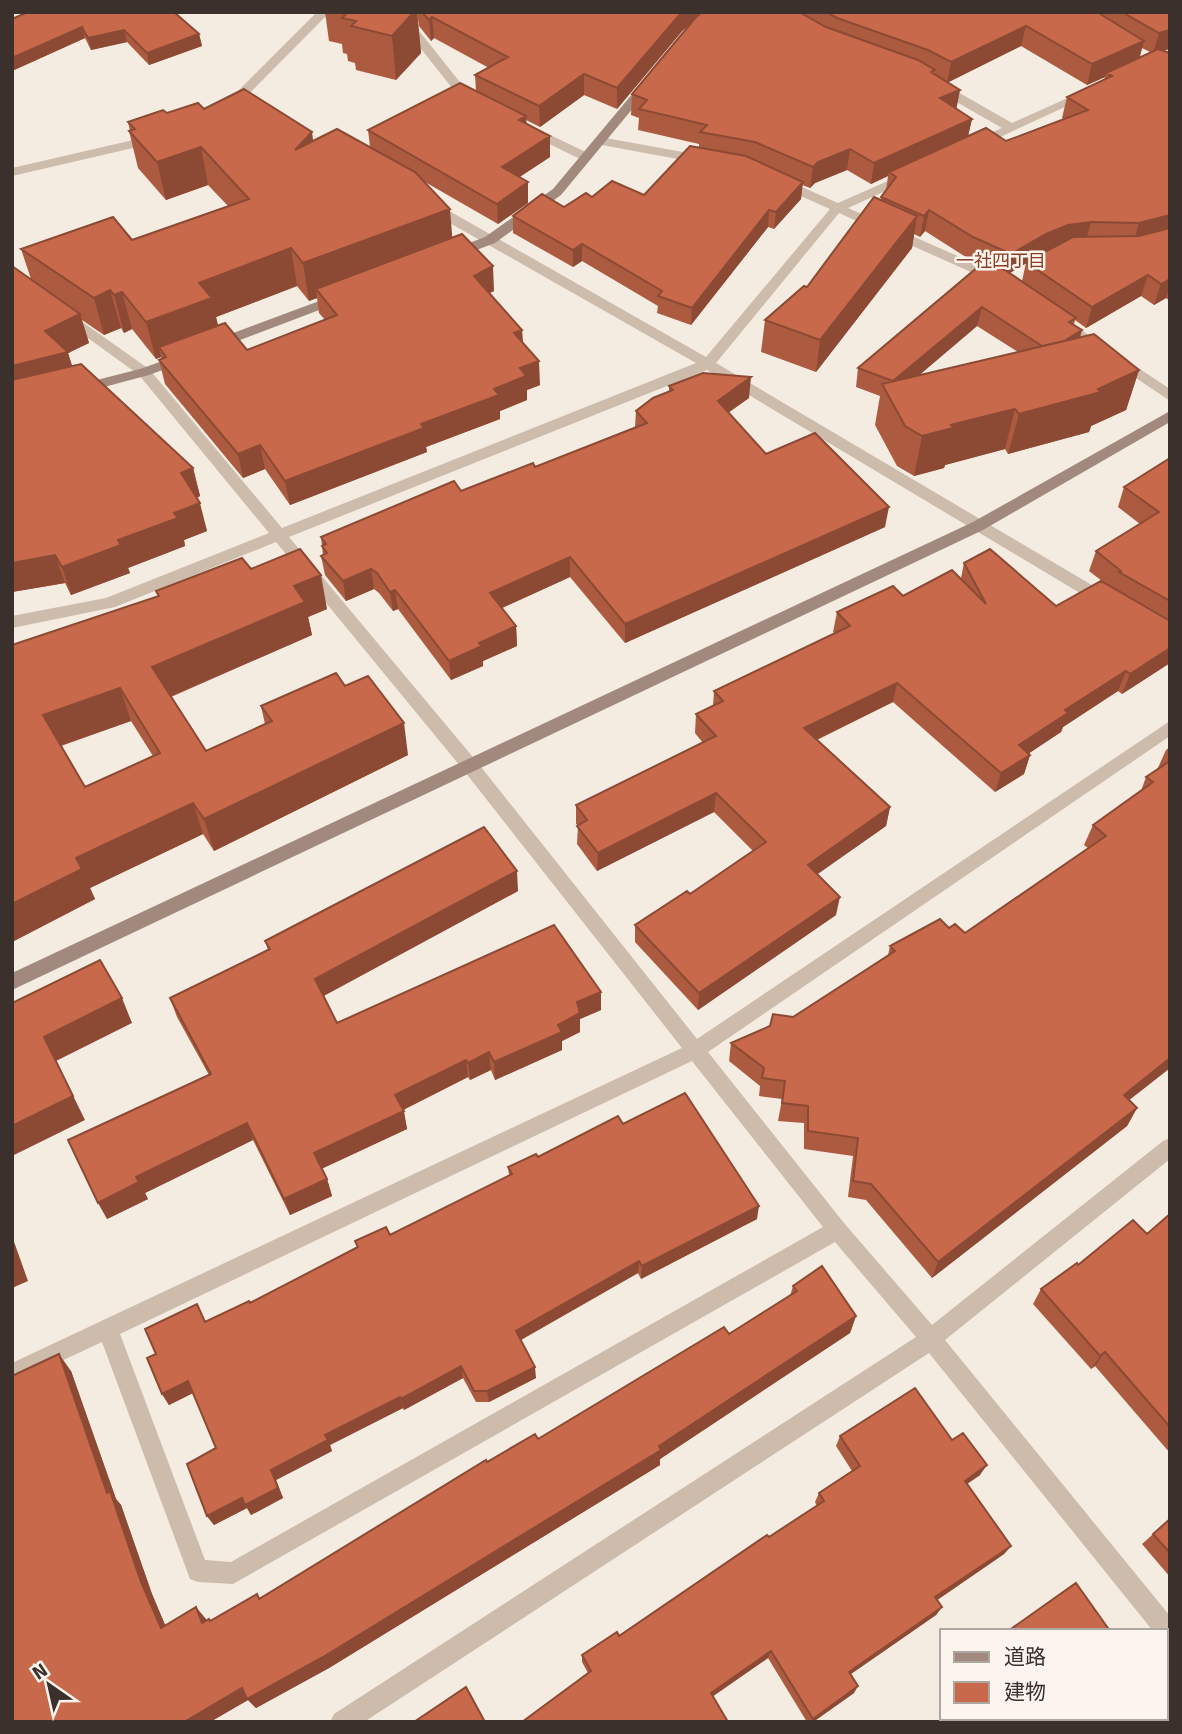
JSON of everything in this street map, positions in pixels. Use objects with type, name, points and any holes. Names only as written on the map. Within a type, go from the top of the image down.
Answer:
[{"type":"street","points":[[222,116],[236,98],[324,12]]},
{"type":"street","points":[[398,12],[413,22],[467,99],[479,104]]},
{"type":"street","points":[[439,259],[490,240],[557,192],[654,76]]},
{"type":"street","points":[[931,82],[1011,128]]},
{"type":"street","points":[[961,151],[1094,90]]},
{"type":"street","points":[[236,98],[248,105]]},
{"type":"street","points":[[515,122],[586,157]]},
{"type":"street","points":[[12,172],[162,137]]},
{"type":"street","points":[[600,141],[721,163]]},
{"type":"street","points":[[12,622],[109,603],[708,364],[838,208],[924,168]]},
{"type":"street","points":[[770,178],[1007,283]]},
{"type":"street","points":[[417,199],[708,364],[1122,610]]},
{"type":"street","points":[[65,392],[144,372],[349,294]]},
{"type":"street","points":[[56,310],[144,372],[471,767],[837,1230],[931,1339],[1166,1629]]},
{"type":"street","points":[[1051,313],[1170,396]]},
{"type":"street","points":[[12,982],[978,526],[1170,416]]},
{"type":"street","points":[[12,1374],[696,1050],[1170,727]]},
{"type":"street","points":[[342,1722],[931,1339],[1170,1147]]},
{"type":"street","points":[[108,1330],[198,1571],[233,1573],[837,1230]]},
{"type":"building","points":[[28,12],[174,12],[199,34],[147,53],[124,30],[88,38],[82,27],[12,58],[12,19]]},
{"type":"building","points":[[348,12],[414,12],[392,36],[351,26],[356,21],[342,18]]},
{"type":"building","points":[[422,12],[682,12],[617,88],[584,74],[539,106],[475,75],[508,57],[432,17],[429,20]]},
{"type":"building","points":[[702,12],[799,12],[826,27],[918,60],[935,70],[931,72],[960,90],[940,98],[972,119],[874,163],[850,149],[818,162],[813,167],[755,142],[700,132],[707,125],[639,109],[647,100],[632,94]]},
{"type":"building","points":[[826,12],[1097,12],[1144,41],[1092,64],[1026,26],[951,62],[928,50]]},
{"type":"building","points":[[1122,12],[1170,12],[1170,30],[1159,33]]},
{"type":"building","points":[[1158,49],[1170,53],[1170,215],[1139,223],[1091,222],[1068,225],[1011,254],[973,237],[929,210],[924,216],[881,197],[896,177],[889,172],[986,128],[1006,141],[1088,110],[1067,97],[1112,76],[1106,73]]},
{"type":"building","points":[[460,83],[526,116],[519,120],[550,136],[502,167],[528,182],[497,204],[368,130]]},
{"type":"building","points":[[244,89],[312,132],[295,150],[337,129],[415,172],[450,209],[303,263],[291,248],[199,283],[212,298],[146,322],[122,292],[114,295],[110,290],[94,298],[21,249],[113,217],[132,240],[249,199],[201,147],[157,162],[129,131],[135,129],[128,122],[163,110],[167,113],[198,103],[204,109]]},
{"type":"building","points":[[690,146],[746,156],[803,182],[776,212],[769,210],[692,308],[658,296],[662,291],[582,244],[573,250],[513,216],[542,194],[564,207],[586,193],[592,197],[612,181],[644,195]]},
{"type":"building","points":[[874,197],[917,216],[820,340],[765,320],[804,286],[807,287]]},
{"type":"building","points":[[1170,228],[1170,279],[1161,284],[1148,275],[1092,307],[1026,262],[1073,237],[1139,236]]},
{"type":"building","points":[[462,234],[493,266],[474,276],[522,330],[514,333],[539,361],[520,368],[526,376],[494,389],[499,395],[421,424],[424,428],[285,481],[260,445],[238,454],[159,360],[166,357],[159,347],[225,323],[247,350],[337,315],[316,289]]},
{"type":"building","points":[[985,261],[1005,270],[1076,318],[1069,322],[1082,330],[1064,341],[1042,346],[982,307],[893,381],[858,368]]},
{"type":"building","points":[[12,266],[80,314],[45,331],[68,352],[12,366]]},
{"type":"building","points":[[1094,334],[1139,370],[1098,389],[1101,392],[1019,414],[1015,409],[951,425],[953,428],[922,436],[905,426],[882,384]]},
{"type":"building","points":[[81,364],[193,468],[181,473],[200,503],[174,513],[178,518],[118,540],[121,545],[62,567],[55,555],[12,563],[12,380]]},
{"type":"building","points":[[703,373],[751,377],[718,401],[766,454],[815,433],[889,507],[625,624],[570,557],[490,593],[516,626],[449,661],[395,590],[390,592],[377,573],[371,569],[343,581],[321,556],[327,553],[322,546],[326,544],[321,537],[454,481],[461,491],[533,463],[535,467],[647,423],[636,411],[653,398],[673,390],[669,386]]},
{"type":"building","points":[[1170,458],[1170,601],[1119,572],[1121,571],[1096,551],[1159,512],[1124,487]]},
{"type":"building","points":[[300,549],[321,575],[294,586],[305,602],[152,667],[206,751],[272,721],[261,706],[336,673],[345,686],[368,676],[404,723],[204,819],[193,803],[76,858],[82,869],[12,904],[12,645],[159,596],[156,591],[242,558],[251,569]],"holes":[[[120,688],[160,753],[85,787],[43,715]]]},
{"type":"building","points":[[990,549],[1056,606],[1101,581],[1170,621],[1170,648],[1130,674],[1126,671],[1065,710],[1068,713],[1019,745],[1030,755],[1001,773],[897,683],[804,728],[890,807],[808,865],[840,897],[699,993],[635,925],[687,891],[690,894],[766,842],[716,793],[598,853],[577,826],[587,820],[576,805],[716,736],[696,714],[723,701],[714,691],[850,626],[837,612],[893,586],[903,596],[952,570],[986,604],[964,563]]},
{"type":"building","points":[[1170,761],[1170,1058],[1124,1095],[1137,1108],[938,1262],[871,1184],[853,1181],[858,1138],[808,1131],[808,1106],[782,1103],[785,1081],[762,1078],[764,1068],[731,1043],[770,1026],[773,1014],[793,1017],[895,951],[890,946],[940,919],[949,928],[955,924],[965,933],[1106,836],[1093,825],[1153,782],[1146,777]]},
{"type":"building","points":[[484,827],[517,871],[315,979],[337,1023],[554,925],[601,992],[577,1002],[580,1013],[558,1025],[562,1032],[494,1062],[489,1052],[468,1063],[466,1060],[395,1095],[404,1111],[314,1153],[327,1179],[284,1199],[247,1123],[136,1177],[139,1182],[98,1203],[68,1140],[211,1074],[170,998],[270,949],[265,941]]},
{"type":"building","points":[[100,960],[122,998],[44,1037],[73,1096],[12,1126],[12,1003]]},
{"type":"building","points":[[685,1093],[759,1206],[642,1266],[639,1261],[516,1331],[535,1367],[487,1391],[474,1391],[461,1366],[401,1399],[400,1397],[325,1435],[328,1440],[271,1470],[278,1488],[245,1505],[242,1498],[207,1516],[187,1464],[216,1448],[188,1381],[162,1394],[147,1358],[156,1354],[145,1329],[197,1304],[205,1322],[249,1301],[250,1303],[358,1247],[355,1241],[386,1227],[390,1235],[512,1174],[508,1167],[536,1154],[538,1157],[618,1116],[623,1124]]},
{"type":"building","points":[[1170,1214],[1170,1427],[1105,1352],[1100,1356],[1041,1289],[1077,1263],[1078,1265],[1133,1220],[1147,1234]]},
{"type":"building","points":[[822,1266],[856,1316],[659,1446],[661,1450],[323,1657],[247,1699],[242,1688],[184,1722],[12,1722],[12,1376],[59,1354],[107,1493],[110,1491],[141,1582],[161,1628],[196,1607],[202,1623],[257,1594],[259,1599],[486,1460],[487,1462],[535,1434],[538,1439],[724,1327],[729,1334],[797,1291],[793,1286]]},
{"type":"building","points":[[915,1388],[952,1440],[963,1433],[987,1465],[965,1481],[1011,1546],[935,1597],[942,1607],[849,1672],[858,1686],[813,1719],[771,1651],[711,1693],[728,1722],[522,1722],[591,1671],[582,1655],[617,1632],[619,1636],[767,1535],[769,1537],[824,1501],[819,1493],[860,1466],[840,1436]]},
{"type":"building","points":[[1170,1519],[1170,1553],[1153,1534]]},
{"type":"building","points":[[1076,1583],[1109,1629],[1011,1629]]},
{"type":"building","points":[[466,1687],[485,1722],[414,1722]]},
{"type":"building","points":[[1168,1710],[1170,1713],[1170,1720],[1167,1722],[1048,1720],[1168,1720]]},
{"type":"district","name":"一社四丁目","points":[[1001,261]]}]
